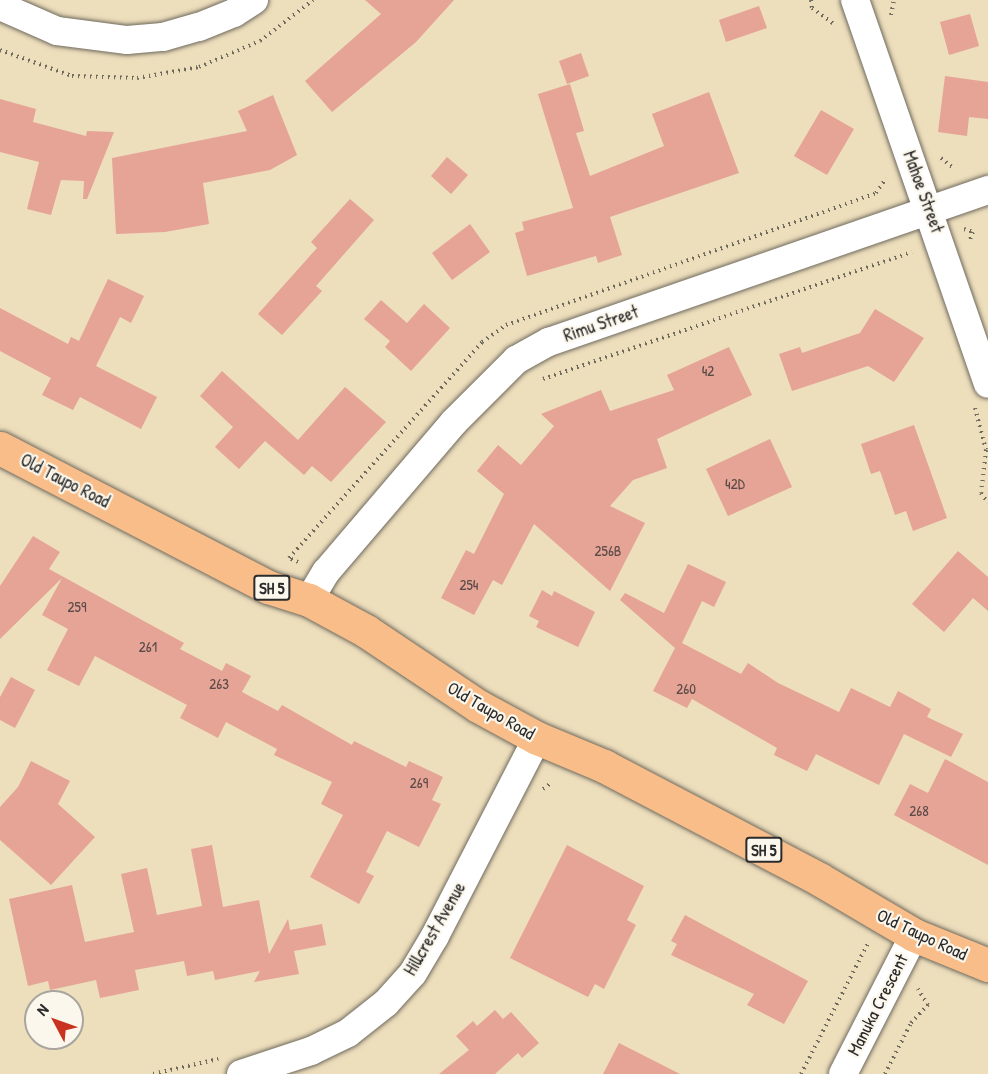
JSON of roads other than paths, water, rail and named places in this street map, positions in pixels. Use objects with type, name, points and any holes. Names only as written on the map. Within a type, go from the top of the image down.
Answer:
[{"type":"highway","name":"Old Taupo Road","points":[[0,448],[268,587],[309,600],[366,631],[478,706],[537,738],[604,766],[819,879],[914,935],[988,965]]},
{"type":"street","points":[[0,6],[57,31],[127,40],[163,37],[199,27],[234,14],[254,0]]},
{"type":"street","name":"Mahoe Street","points":[[855,0],[930,210],[988,384]]},
{"type":"street","name":"Rimu Street","points":[[309,600],[326,572],[454,422],[516,360],[549,342],[988,190]]},
{"type":"street","name":"Hillcrest Avenue","points":[[232,1066],[330,1042],[386,1003],[413,973],[435,936],[537,738]]},
{"type":"street","name":"Manuka Crescent","points":[[843,1074],[914,935]]}]
